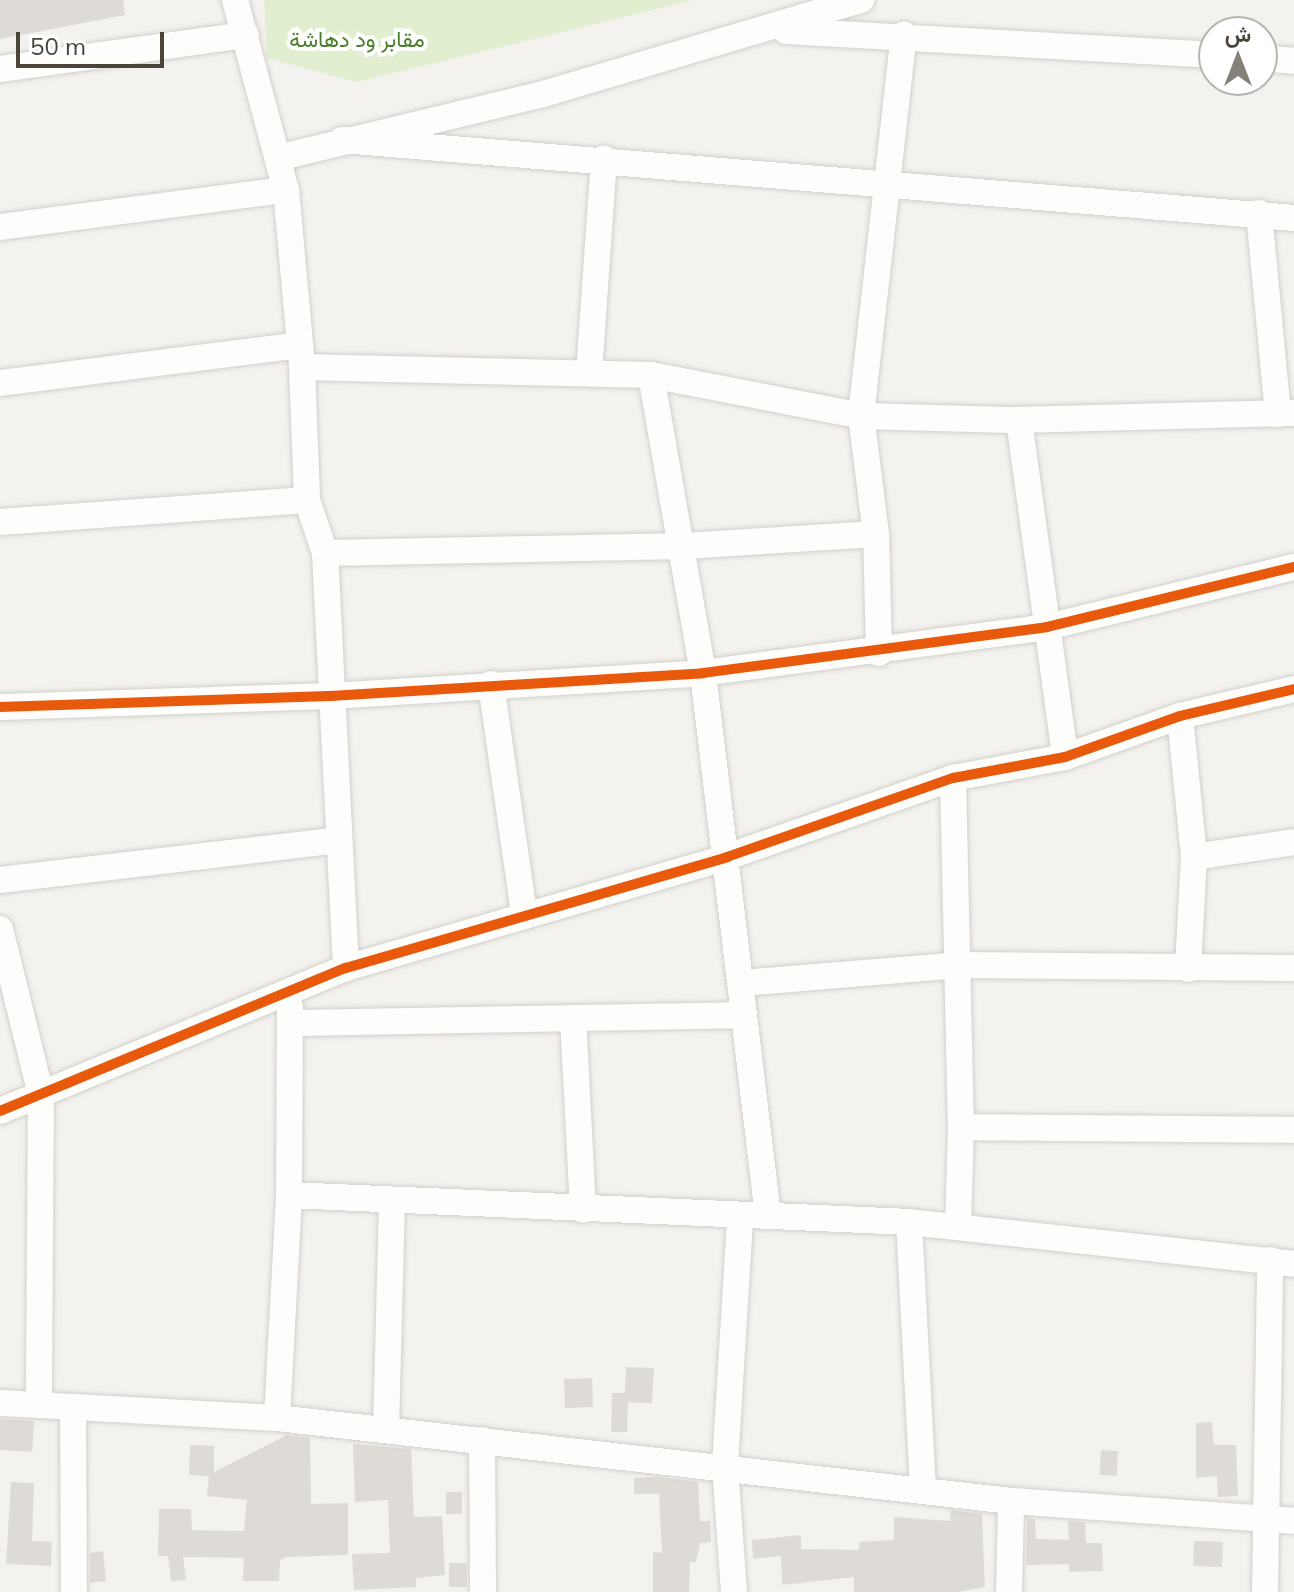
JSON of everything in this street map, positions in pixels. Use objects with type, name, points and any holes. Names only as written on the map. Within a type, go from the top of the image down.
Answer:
[{"type":"street","points":[[235,0],[281,157],[286,190],[301,356],[307,500],[325,553],[346,968]]},
{"type":"street","points":[[281,157],[543,94],[769,31],[861,0]]},
{"type":"street","points":[[769,31],[904,34],[1198,54]]},
{"type":"street","points":[[879,653],[876,534],[861,416],[904,34]]},
{"type":"street","points":[[0,69],[246,35]]},
{"type":"street","points":[[342,140],[604,159],[1294,218]]},
{"type":"street","points":[[589,373],[604,159]]},
{"type":"street","points":[[0,227],[286,190]]},
{"type":"street","points":[[0,383],[301,356],[651,375],[861,416],[1019,420],[1286,413],[1259,213]]},
{"type":"street","points":[[651,375],[684,546],[703,673],[742,983],[741,1015],[768,1216]]},
{"type":"street","points":[[1019,420],[1065,757]]},
{"type":"street","points":[[0,522],[307,500]]},
{"type":"street","points":[[325,553],[684,546],[876,534]]},
{"type":"street","points":[[0,707],[331,696],[703,673],[879,653],[1047,627],[1294,567]]},
{"type":"street","points":[[491,684],[524,912]]},
{"type":"street","points":[[0,1111],[346,968],[524,912],[727,857],[953,778],[1065,757],[1180,716],[1294,689]]},
{"type":"street","points":[[1180,716],[1194,857],[1188,969]]},
{"type":"street","points":[[953,778],[961,1127],[958,1226]]},
{"type":"street","points":[[0,880],[339,840]]},
{"type":"street","points":[[1194,857],[1294,842]]},
{"type":"street","points":[[0,929],[41,1095],[39,1405]]},
{"type":"street","points":[[742,983],[959,965],[1294,968]]},
{"type":"street","points":[[277,1418],[289,1195],[293,1023],[288,994]]},
{"type":"street","points":[[293,1023],[741,1015]]},
{"type":"street","points":[[573,1018],[583,1210]]},
{"type":"street","points":[[961,1127],[1294,1130]]},
{"type":"street","points":[[289,1195],[392,1203],[909,1222],[1282,1262],[1265,1592]]},
{"type":"street","points":[[386,1430],[392,1203]]},
{"type":"street","points":[[734,1592],[725,1465],[740,1217]]},
{"type":"street","points":[[909,1222],[923,1489]]},
{"type":"street","points":[[0,1403],[277,1418],[725,1465],[1011,1501],[1294,1521]]},
{"type":"street","points":[[73,1408],[74,1592]]},
{"type":"street","points":[[482,1440],[483,1592]]},
{"type":"street","points":[[1009,1592],[1011,1501]]},
{"type":"green space","name":"مقابر ود دهاشة","points":[[264,0],[694,0],[357,82],[267,58]]},
{"type":"building","points":[[0,0],[123,0],[125,15],[0,39]]},
{"type":"building","points":[[626,1367],[654,1368],[652,1403],[628,1402],[627,1432],[611,1432],[612,1393],[625,1393]]},
{"type":"building","points":[[592,1378],[593,1407],[565,1408],[564,1379]]},
{"type":"building","points":[[0,1419],[34,1421],[32,1452],[0,1450]]},
{"type":"building","points":[[1212,1422],[1214,1445],[1236,1445],[1238,1496],[1218,1497],[1217,1476],[1196,1478],[1196,1423]]},
{"type":"building","points":[[287,1435],[310,1438],[311,1504],[348,1503],[348,1555],[286,1557],[280,1560],[279,1581],[243,1581],[244,1558],[183,1557],[186,1580],[171,1581],[168,1556],[158,1556],[159,1509],[191,1509],[192,1530],[244,1531],[247,1500],[207,1496],[209,1476],[189,1475],[190,1445],[214,1446],[214,1472]]},
{"type":"building","points":[[353,1444],[411,1449],[414,1517],[442,1516],[445,1575],[416,1578],[416,1587],[354,1590],[352,1554],[390,1553],[388,1500],[355,1502]]},
{"type":"building","points":[[1101,1450],[1118,1451],[1117,1476],[1100,1475]]},
{"type":"building","points":[[659,1477],[698,1482],[700,1521],[710,1521],[711,1542],[700,1543],[696,1562],[690,1562],[689,1592],[653,1592],[653,1552],[662,1553],[659,1494],[634,1494],[634,1478]]},
{"type":"building","points":[[11,1482],[34,1483],[32,1541],[52,1542],[51,1566],[6,1564]]},
{"type":"building","points":[[446,1492],[462,1492],[462,1514],[446,1514]]},
{"type":"building","points":[[951,1510],[982,1514],[985,1587],[958,1592],[854,1592],[854,1577],[782,1585],[781,1556],[753,1559],[752,1540],[801,1535],[801,1549],[859,1550],[859,1542],[894,1540],[894,1517],[950,1521]]},
{"type":"building","points":[[1027,1518],[1035,1519],[1036,1539],[1069,1540],[1068,1521],[1085,1522],[1086,1543],[1102,1543],[1103,1571],[1069,1572],[1069,1564],[1026,1565]]},
{"type":"building","points":[[1194,1541],[1223,1542],[1222,1567],[1193,1566]]},
{"type":"building","points":[[103,1551],[106,1581],[90,1583],[90,1553]]},
{"type":"building","points":[[449,1563],[467,1563],[467,1587],[449,1587]]},
{"type":"cycle path","points":[[0,707],[331,696],[703,673],[1047,627],[1294,567]]},
{"type":"cycle path","points":[[0,1111],[346,968],[727,857],[953,778],[1065,757],[1180,716],[1294,689]]}]
